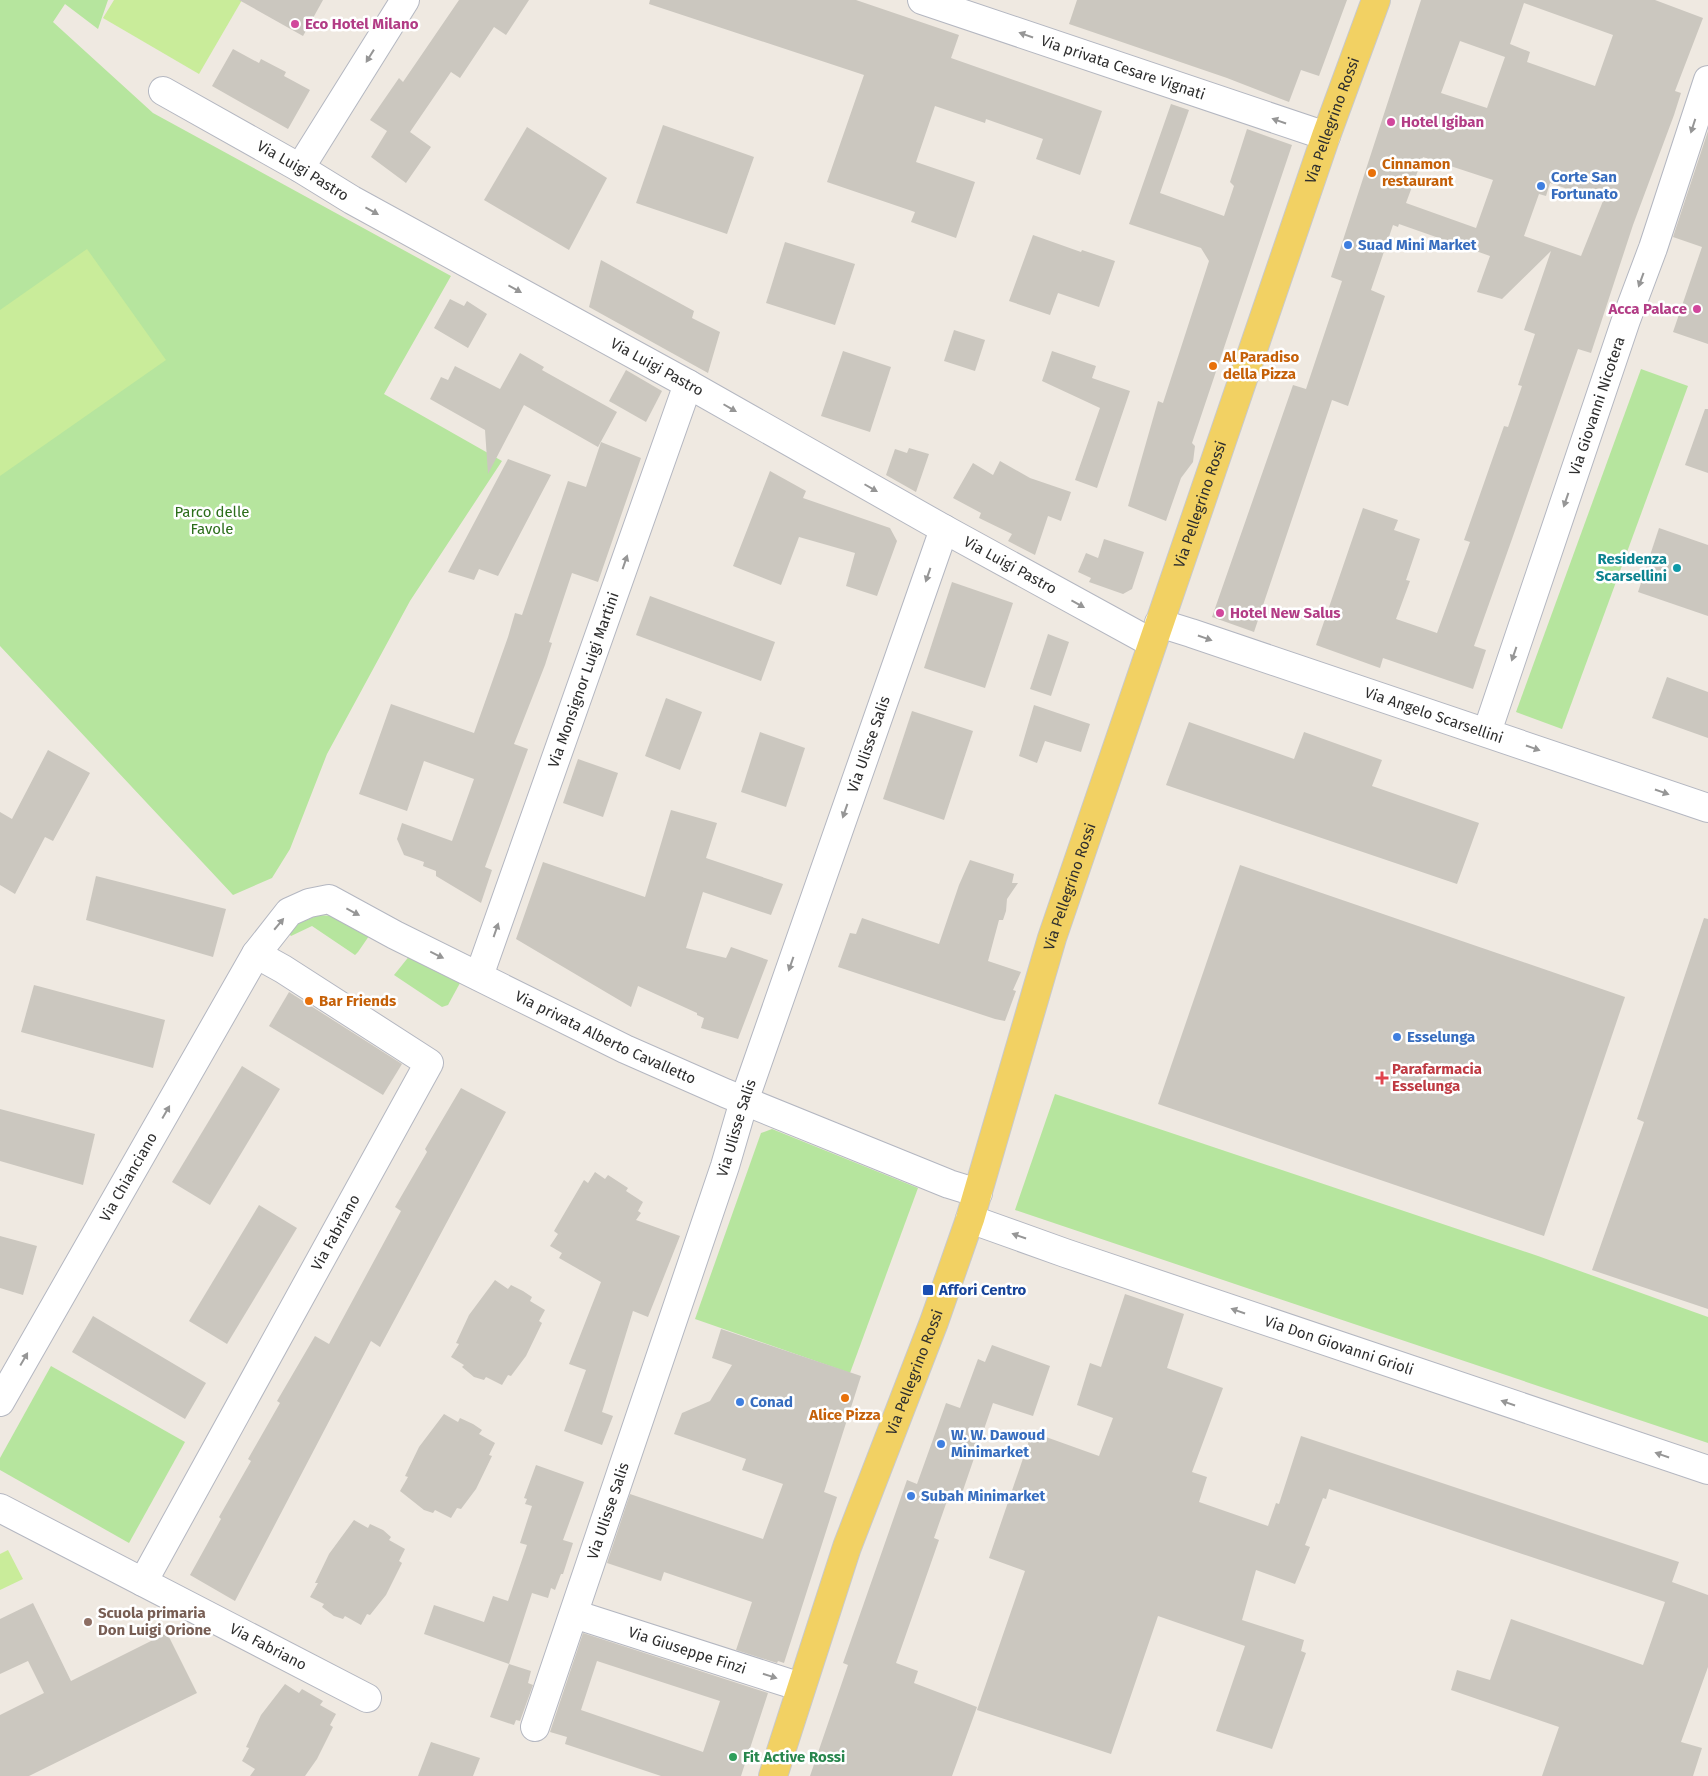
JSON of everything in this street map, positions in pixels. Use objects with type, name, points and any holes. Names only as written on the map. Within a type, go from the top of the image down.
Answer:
[{"type":"main road","name":"Via Pellegrino Rossi","points":[[773,1776],[847,1547],[934,1322],[970,1219],[1052,938],[1326,136],[1376,0]]},
{"type":"street","points":[[300,168],[405,0]]},
{"type":"street","name":"Via privata Cesare Vignati","points":[[922,0],[1326,136]]},
{"type":"street","name":"Via Giovanni Nicotera","points":[[1487,732],[1626,320],[1653,248],[1708,80]]},
{"type":"street","name":"Via Luigi Pastro","points":[[163,91],[300,168],[352,200],[688,384],[944,529],[1156,633]]},
{"type":"street","name":"Via Monsignor Luigi Martini","points":[[479,976],[688,384]]},
{"type":"street","name":"Via Ulisse Salis","points":[[535,1727],[725,1166],[744,1101],[944,529]]},
{"type":"street","name":"Via Angelo Scarsellini","points":[[1156,633],[1191,633],[1708,808]]},
{"type":"street","name":"Via privata Alberto Cavalletto","points":[[256,954],[289,912],[309,903],[328,899],[395,935],[625,1049],[744,1101],[949,1184],[978,1193]]},
{"type":"street","name":"Via Chianciano","points":[[0,1402],[256,954]]},
{"type":"street","name":"Via Fabriano","points":[[143,1582],[429,1063],[283,968],[256,954]]},
{"type":"street","name":"Via Don Giovanni Grioli","points":[[970,1219],[1065,1253],[1708,1470]]},
{"type":"street","name":"Via Fabriano","points":[[0,1508],[368,1698]]},
{"type":"street","name":"Via Giuseppe Finzi","points":[[574,1614],[801,1687]]},
{"type":"green space","name":"Parco delle Favole","points":[[0,0],[108,0],[98,29],[65,4],[53,22],[153,113],[451,276],[384,394],[502,461],[410,601],[327,754],[290,849],[272,878],[233,895],[0,646]]},
{"type":"green space","points":[[114,0],[242,0],[199,74],[103,18]]},
{"type":"green space","points":[[87,249],[166,360],[0,476],[0,310]]},
{"type":"green space","points":[[1641,369],[1688,386],[1562,729],[1516,712]]},
{"type":"green space","points":[[319,915],[333,916],[369,936],[355,955],[312,926],[291,936],[287,932],[297,924]]},
{"type":"green space","points":[[411,954],[460,983],[448,1005],[442,1007],[394,975]]},
{"type":"green space","points":[[1055,1094],[1538,1256],[1708,1317],[1708,1443],[1015,1210]]},
{"type":"green space","points":[[772,1129],[918,1188],[850,1373],[695,1319],[761,1133]]},
{"type":"green space","points":[[51,1366],[185,1442],[129,1543],[0,1470],[0,1458]]},
{"type":"green space","points":[[8,1550],[23,1579],[0,1590],[0,1554]]},
{"type":"building","name":"Eco Hotel Milano","points":[[239,0],[323,0],[303,36]]},
{"type":"building","points":[[459,0],[529,0],[506,35],[494,27],[460,78],[451,72],[410,132],[431,147],[406,183],[371,157],[387,131],[370,120],[399,78],[403,82]]},
{"type":"building","points":[[650,0],[856,0],[959,35],[951,58],[1102,111],[1080,175],[1036,159],[1043,139],[986,119],[985,123],[935,106],[916,162],[975,182],[956,238],[911,222],[915,212],[827,182],[864,75],[649,4]]},
{"type":"building","points":[[1077,0],[1347,0],[1319,76],[1301,70],[1289,102],[1227,78],[1069,24]]},
{"type":"building","points":[[1421,0],[1655,0],[1703,18],[1675,91],[1681,93],[1674,115],[1633,225],[1591,353],[1578,349],[1474,646],[1486,650],[1473,689],[1383,658],[1380,668],[1316,645],[1363,508],[1398,520],[1394,530],[1420,539],[1406,580],[1410,581],[1396,619],[1437,633],[1470,542],[1464,540],[1504,426],[1508,427],[1522,386],[1518,385],[1535,334],[1524,330],[1551,251],[1502,299],[1477,292],[1490,256],[1399,224],[1398,227],[1393,225],[1371,290],[1385,296],[1348,406],[1332,400],[1254,632],[1212,617],[1293,385],[1306,389],[1342,281],[1331,277]],"holes":[[[1524,3],[1613,35],[1595,86],[1527,62],[1530,52],[1510,44]],[[1460,41],[1505,57],[1487,108],[1441,93]],[[1423,157],[1493,180],[1476,228],[1406,203]],[[1550,183],[1603,201],[1581,256],[1524,236],[1539,194],[1546,196]]]},
{"type":"building","points":[[233,49],[259,63],[261,59],[286,72],[284,76],[310,90],[288,129],[212,86]]},
{"type":"building","points":[[1171,104],[1189,110],[1160,193],[1224,216],[1234,186],[1230,182],[1247,129],[1292,145],[1192,443],[1195,446],[1193,462],[1181,478],[1166,521],[1128,506],[1158,401],[1163,403],[1209,261],[1201,248],[1129,224]]},
{"type":"building","points":[[663,125],[754,157],[727,234],[636,203]]},
{"type":"building","points":[[527,127],[607,178],[569,250],[484,200]]},
{"type":"building","points":[[1708,131],[1708,344],[1673,332],[1702,247],[1673,237]]},
{"type":"building","points":[[1033,235],[1081,252],[1082,250],[1115,261],[1099,307],[1058,293],[1050,315],[1009,301]]},
{"type":"building","points":[[785,242],[855,264],[835,325],[766,303]]},
{"type":"building","points":[[601,260],[694,311],[692,318],[720,332],[708,373],[589,307]]},
{"type":"building","points":[[450,299],[464,306],[467,301],[487,314],[468,348],[434,328]]},
{"type":"building","points":[[954,330],[985,340],[975,371],[944,361]]},
{"type":"building","points":[[843,351],[891,367],[870,432],[821,416]]},
{"type":"building","points":[[1052,351],[1096,366],[1092,378],[1130,391],[1097,488],[1075,480],[1100,408],[1042,381]]},
{"type":"building","points":[[520,353],[544,367],[542,370],[617,412],[598,447],[524,405],[488,474],[485,430],[430,399],[441,377],[448,380],[455,366],[500,389]]},
{"type":"building","points":[[626,370],[662,391],[646,422],[609,401]]},
{"type":"building","points":[[1705,409],[1708,409],[1708,473],[1685,465]]},
{"type":"building","points":[[601,442],[641,458],[598,582],[572,573],[549,642],[552,643],[545,665],[514,744],[528,749],[485,867],[492,870],[481,903],[436,876],[436,871],[423,866],[424,862],[404,855],[397,839],[402,823],[452,841],[474,779],[424,761],[407,811],[359,794],[391,704],[474,733],[515,613],[522,615],[568,481],[586,487]]},
{"type":"building","points":[[909,448],[929,454],[916,492],[886,475],[895,449],[907,453]]},
{"type":"building","points":[[508,459],[551,475],[498,576],[479,569],[474,580],[448,572]]},
{"type":"building","points":[[1000,461],[1030,478],[1071,492],[1061,521],[1048,516],[1035,555],[1008,541],[1012,534],[979,518],[981,513],[953,498],[973,463],[993,475]]},
{"type":"building","points":[[770,471],[806,491],[803,498],[890,528],[897,541],[877,596],[846,586],[855,553],[799,537],[781,585],[733,566]]},
{"type":"building","name":"Residenza Scarsellini","points":[[1659,528],[1708,545],[1708,616],[1638,592]]},
{"type":"building","points":[[1104,539],[1144,552],[1132,589],[1123,594],[1089,582],[1091,578],[1078,572],[1086,553],[1098,558]]},
{"type":"building","points":[[952,582],[1013,603],[985,688],[924,668]]},
{"type":"building","points":[[650,596],[775,642],[761,681],[636,635]]},
{"type":"building","points":[[1048,634],[1069,642],[1051,696],[1030,689]]},
{"type":"building","points":[[1667,677],[1708,692],[1708,738],[1652,718]]},
{"type":"building","points":[[666,698],[702,712],[680,770],[645,756]]},
{"type":"building","points":[[1034,705],[1090,724],[1081,752],[1045,741],[1037,763],[1019,756]]},
{"type":"building","points":[[912,711],[973,731],[944,820],[883,799]]},
{"type":"building","points":[[1189,722],[1294,759],[1304,732],[1382,760],[1372,786],[1479,823],[1457,884],[1166,785]]},
{"type":"building","points":[[760,732],[805,748],[786,807],[741,792]]},
{"type":"building","points":[[48,750],[90,773],[53,841],[45,837],[15,894],[0,885],[0,812],[12,819]]},
{"type":"building","points":[[578,759],[618,773],[603,817],[563,803]]},
{"type":"building","points":[[671,810],[717,823],[706,858],[783,884],[771,915],[703,892],[686,948],[726,958],[731,947],[768,960],[738,1039],[701,1028],[704,1018],[697,1015],[697,1013],[638,986],[631,1007],[516,939],[543,862],[645,897]]},
{"type":"building","points":[[970,860],[1014,874],[1012,883],[1018,883],[1007,899],[1006,911],[1003,920],[999,920],[988,961],[1021,972],[1013,990],[1016,991],[1005,1021],[838,967],[850,933],[856,934],[862,918],[939,944],[959,885]]},
{"type":"building","name":"Esselunga","points":[[1240,865],[1625,997],[1544,1236],[1158,1104]]},
{"type":"building","points":[[96,876],[226,909],[213,957],[86,920]]},
{"type":"building","points":[[1704,918],[1708,919],[1708,1309],[1592,1270],[1644,1122],[1637,1119]]},
{"type":"building","points":[[34,985],[165,1020],[153,1068],[21,1032]]},
{"type":"building","points":[[289,992],[402,1064],[383,1095],[269,1026]]},
{"type":"building","points":[[242,1066],[280,1089],[210,1205],[172,1182]]},
{"type":"building","points":[[461,1088],[506,1112],[380,1347],[371,1341],[235,1601],[190,1575],[221,1519],[219,1517],[251,1461],[248,1459],[280,1403],[277,1401],[315,1336],[329,1344],[401,1211],[395,1207],[427,1152],[425,1149]]},
{"type":"building","points":[[0,1109],[95,1134],[83,1185],[0,1161]]},
{"type":"building","points":[[595,1172],[605,1179],[608,1175],[628,1188],[626,1191],[643,1202],[638,1211],[641,1213],[636,1220],[680,1236],[648,1317],[633,1311],[602,1412],[613,1416],[602,1445],[564,1431],[586,1370],[569,1364],[601,1282],[559,1258],[562,1253],[550,1246],[558,1234],[554,1231],[584,1180],[588,1183]]},
{"type":"building","points":[[259,1205],[297,1228],[227,1344],[189,1321]]},
{"type":"building","points":[[0,1236],[37,1246],[23,1295],[0,1288]]},
{"type":"building","points":[[495,1280],[508,1289],[511,1285],[523,1291],[532,1297],[530,1301],[545,1310],[539,1321],[542,1323],[526,1356],[511,1376],[508,1375],[502,1385],[486,1377],[484,1380],[474,1377],[462,1367],[464,1365],[451,1357],[459,1344],[456,1343],[469,1315]]},
{"type":"building","points":[[1125,1294],[1184,1314],[1167,1368],[1223,1388],[1192,1472],[1207,1477],[1199,1502],[1268,1526],[1276,1503],[1279,1504],[1301,1436],[1679,1562],[1672,1582],[1708,1595],[1708,1667],[1681,1742],[1702,1748],[1693,1776],[1542,1776],[1559,1727],[1451,1690],[1457,1670],[1490,1680],[1511,1619],[1643,1665],[1665,1602],[1329,1489],[1326,1499],[1323,1498],[1305,1545],[1310,1547],[1295,1584],[1256,1570],[1242,1620],[1304,1640],[1301,1651],[1306,1653],[1272,1749],[1216,1731],[1245,1646],[1158,1616],[1111,1754],[977,1710],[1025,1571],[989,1558],[1032,1432],[1099,1456],[1113,1418],[1077,1405],[1090,1363],[1101,1367]]},
{"type":"building","points":[[93,1316],[206,1383],[185,1419],[72,1352]]},
{"type":"building","points":[[721,1329],[861,1376],[824,1492],[837,1497],[784,1663],[778,1661],[777,1663],[736,1650],[752,1602],[664,1572],[661,1581],[607,1563],[630,1494],[763,1539],[783,1484],[742,1470],[746,1459],[674,1434],[682,1413],[710,1401],[732,1365],[712,1358]]},
{"type":"building","points":[[992,1345],[1050,1366],[1033,1416],[993,1403],[959,1502],[948,1498],[934,1538],[939,1540],[896,1663],[918,1671],[914,1683],[977,1707],[952,1776],[810,1776],[848,1665],[843,1663],[907,1480],[917,1484],[946,1403],[960,1408],[978,1359],[985,1362]]},
{"type":"building","points":[[444,1414],[458,1422],[460,1418],[473,1424],[482,1430],[479,1434],[495,1443],[489,1455],[492,1456],[476,1489],[461,1509],[457,1508],[451,1518],[435,1510],[433,1513],[424,1510],[400,1491],[408,1477],[405,1476],[419,1447]]},
{"type":"building","points":[[536,1465],[584,1482],[563,1540],[573,1543],[563,1574],[561,1574],[555,1590],[551,1588],[548,1598],[532,1593],[509,1664],[424,1634],[434,1605],[484,1622],[493,1596],[508,1601],[527,1545],[520,1543],[532,1506],[525,1504],[527,1499],[524,1498]]},
{"type":"building","points":[[354,1520],[368,1528],[370,1524],[383,1530],[391,1537],[389,1540],[405,1549],[399,1561],[402,1563],[386,1595],[370,1615],[367,1614],[361,1625],[345,1616],[343,1619],[334,1616],[322,1607],[324,1604],[310,1597],[318,1583],[315,1583],[329,1554]]},
{"type":"building","points":[[33,1603],[71,1681],[167,1633],[197,1693],[29,1776],[0,1776],[0,1715],[44,1693],[28,1661],[0,1674],[0,1619]]},
{"type":"building","points":[[583,1633],[768,1693],[741,1776],[661,1776],[565,1744],[567,1737],[550,1732]],"holes":[[[597,1661],[720,1701],[703,1752],[581,1710]]]},
{"type":"building","points":[[509,1664],[531,1671],[528,1683],[533,1685],[520,1721],[516,1720],[514,1725],[490,1717]]},
{"type":"building","points":[[285,1684],[299,1693],[302,1689],[323,1701],[320,1705],[336,1714],[330,1725],[333,1727],[317,1759],[305,1776],[250,1776],[255,1769],[242,1761],[249,1748],[246,1747],[261,1715]]},
{"type":"building","points":[[431,1742],[480,1758],[473,1776],[418,1776]]},
{"type":"place","name":"Eco Hotel Milano","points":[[295,24]]},
{"type":"place","name":"Hotel Igiban","points":[[1391,122]]},
{"type":"place","name":"Cinnamon restaurant","points":[[1372,173]]},
{"type":"place","name":"Corte San Fortunato","points":[[1541,186]]},
{"type":"place","name":"Suad Mini Market","points":[[1348,245]]},
{"type":"place","name":"Acca Palace","points":[[1697,309]]},
{"type":"place","name":"Al Paradiso della Pizza","points":[[1213,366]]},
{"type":"place","name":"Residenza Scarsellini","points":[[1677,568]]},
{"type":"place","name":"Hotel New Salus","points":[[1220,613]]},
{"type":"place","name":"Bar Friends","points":[[309,1001]]},
{"type":"place","name":"Esselunga","points":[[1397,1037]]},
{"type":"place","name":"Parafarmacia Esselunga","points":[[1382,1078]]},
{"type":"place","name":"Affori Centro","points":[[928,1290]]},
{"type":"place","name":"Alice Pizza","points":[[845,1398]]},
{"type":"place","name":"Conad","points":[[740,1402]]},
{"type":"place","name":"W. W. Dawoud Minimarket","points":[[941,1444]]},
{"type":"place","name":"Subah Minimarket","points":[[911,1496]]},
{"type":"place","name":"Scuola primaria Don Luigi Orione","points":[[88,1622]]},
{"type":"place","name":"Fit Active Rossi","points":[[733,1757]]}]
